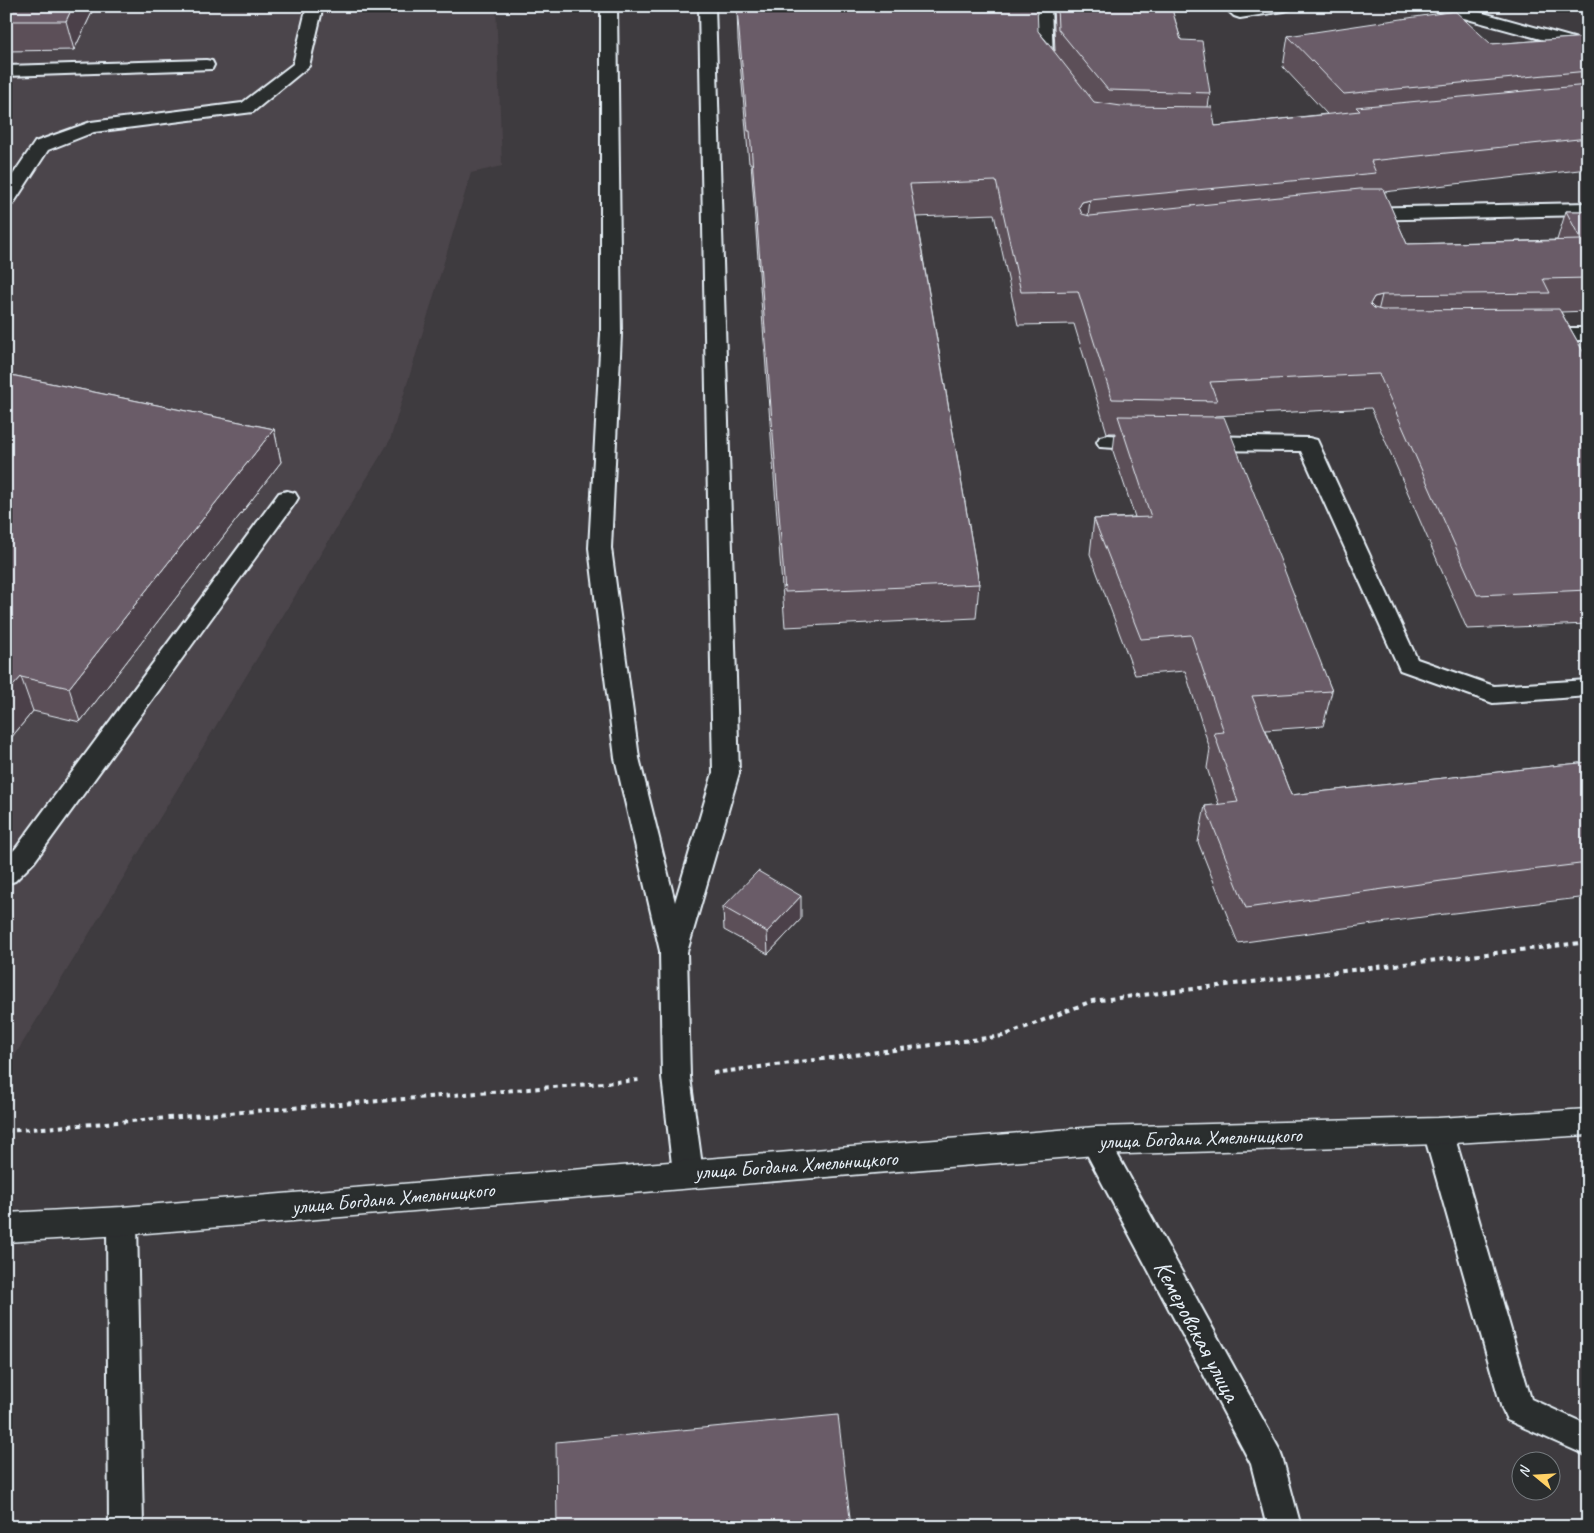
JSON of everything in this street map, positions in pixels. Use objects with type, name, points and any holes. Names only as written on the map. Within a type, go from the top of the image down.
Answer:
[{"type":"street","name":"улица Богдана Хмельницкого","points":[[6,1228],[122,1221],[1095,1141],[1438,1131],[1588,1122]]},
{"type":"lane","points":[[6,200],[41,146],[91,127],[247,108],[301,66],[315,6]]},
{"type":"lane","points":[[609,6],[611,334],[600,548],[627,758],[674,952],[676,1077],[688,1173]]},
{"type":"lane","points":[[674,952],[726,774],[706,6]]},
{"type":"lane","points":[[1043,6],[1045,61],[1062,83]]},
{"type":"lane","points":[[1231,6],[1240,13],[1284,6]]},
{"type":"lane","points":[[1436,6],[1502,22],[1588,48]]},
{"type":"lane","points":[[6,72],[206,65]]},
{"type":"lane","points":[[1343,215],[1588,209]]},
{"type":"lane","points":[[1520,335],[1588,334]]},
{"type":"lane","points":[[1108,442],[1308,445],[1408,664],[1493,695],[1588,688]]},
{"type":"lane","points":[[6,874],[31,847],[286,498]]},
{"type":"lane","points":[[1438,1131],[1518,1409],[1588,1441]]},
{"type":"lane","name":"Кемеровская улица","points":[[1095,1141],[1267,1460],[1284,1527]]},
{"type":"lane","points":[[122,1221],[126,1527]]},
{"type":"path","points":[[6,1130],[676,1077],[1003,1036],[1092,1001],[1588,942]]},
{"type":"shaded area","points":[[6,6],[496,6],[502,166],[471,173],[390,440],[6,1070]]},
{"type":"building","points":[[6,6],[73,6],[66,21],[6,21]]},
{"type":"building","points":[[847,6],[1037,6],[1038,31],[1094,102],[1121,106],[1212,107],[1215,126],[1360,111],[1356,107],[1588,85],[1588,138],[1371,161],[1376,173],[1090,200],[1082,202],[1079,207],[1082,214],[1090,216],[1360,189],[1383,189],[1407,244],[1581,240],[1566,211],[1588,211],[1588,278],[1543,279],[1550,293],[1382,295],[1374,297],[1370,304],[1374,308],[1382,310],[1559,309],[1588,360],[1588,590],[1477,595],[1379,374],[1210,382],[1217,401],[1112,399],[1078,291],[1021,292],[996,181],[910,184],[979,584],[785,592],[750,131],[748,131],[737,9]]},
{"type":"building","points":[[1057,6],[1171,6],[1181,40],[1202,41],[1210,93],[1108,90],[1058,29]]},
{"type":"building","points":[[1455,11],[1491,44],[1588,37],[1588,71],[1344,94],[1288,36]]},
{"type":"building","points":[[6,374],[274,429],[69,688],[21,677],[6,694]]},
{"type":"building","points":[[1118,416],[1224,417],[1332,691],[1252,696],[1291,795],[1588,762],[1588,863],[1246,908],[1205,806],[1238,802],[1214,733],[1224,732],[1191,635],[1141,639],[1094,519],[1151,517]]},
{"type":"building","points":[[758,871],[801,896],[767,932],[723,907]]},
{"type":"building","points":[[838,1415],[851,1527],[557,1527],[556,1442]]}]
